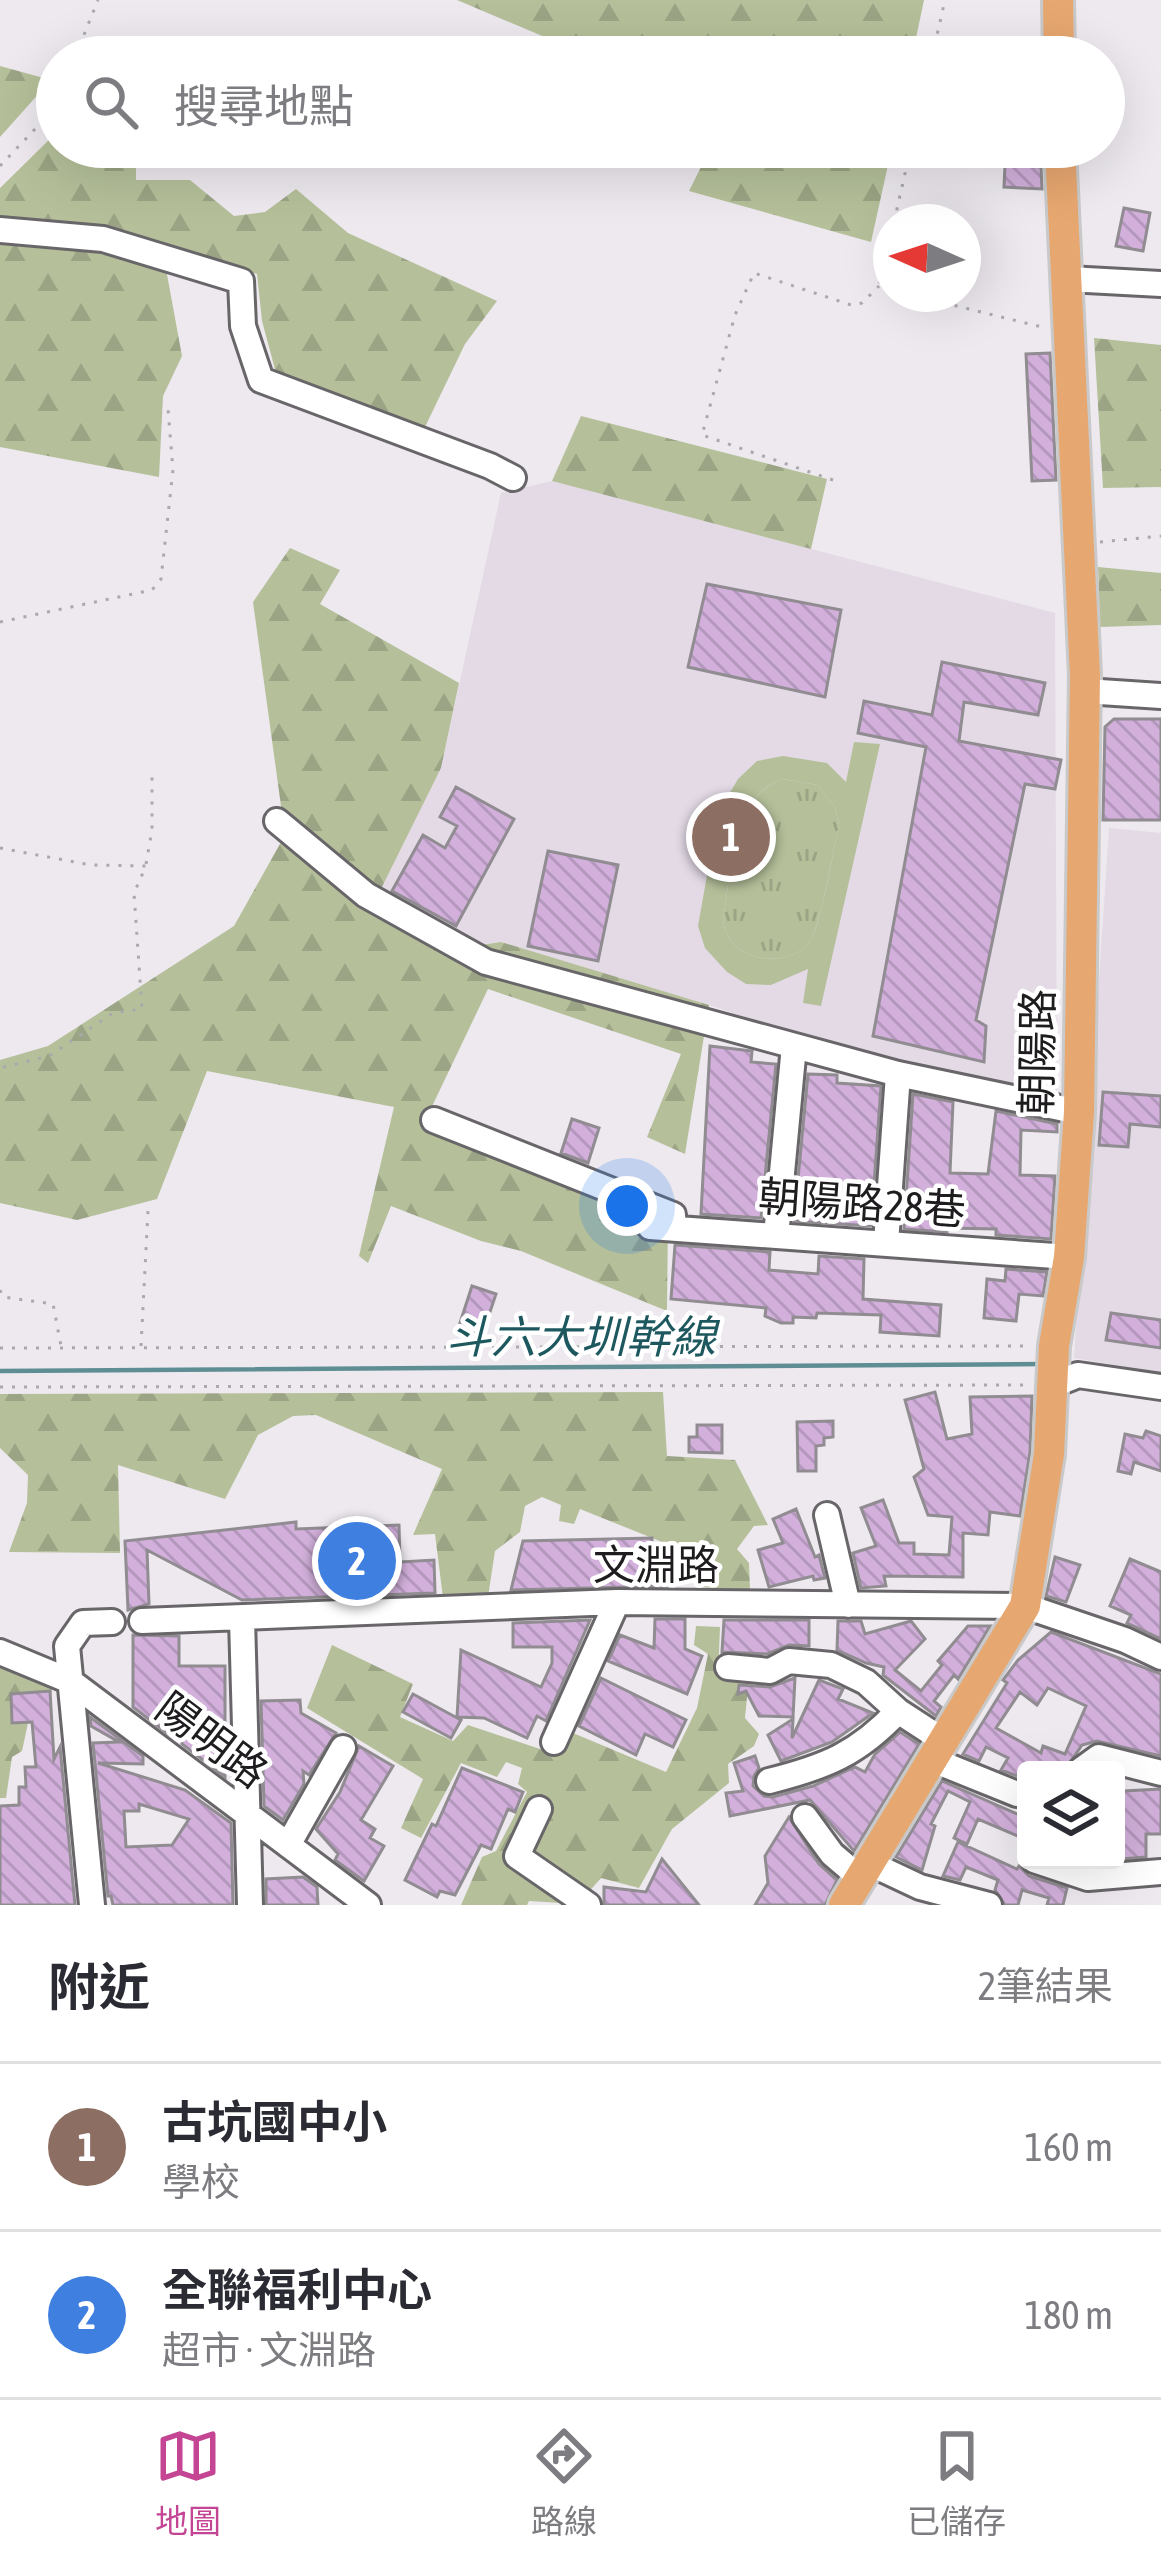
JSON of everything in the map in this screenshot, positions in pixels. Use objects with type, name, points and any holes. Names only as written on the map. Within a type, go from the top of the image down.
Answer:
[{"type":"main road","points":[[1058,0],[1059,36]]},
{"type":"main road","name":"朝陽路","points":[[844,1905],[1025,1606],[1049,1454],[1054,1346],[1069,1257],[1079,1112],[1085,692],[1061,168]]},
{"type":"street","points":[[0,230],[103,239],[241,281],[243,326],[261,380],[513,478]]},
{"type":"street","points":[[1068,279],[1161,284]]},
{"type":"street","points":[[1085,692],[1161,696]]},
{"type":"street","points":[[277,820],[366,895],[486,962],[898,1074],[1079,1112]]},
{"type":"street","points":[[776,1236],[794,1046]]},
{"type":"street","points":[[886,1243],[898,1074]]},
{"type":"street","name":"朝陽路28巷","points":[[434,1120],[673,1215],[662,1227],[1069,1257]]},
{"type":"street","points":[[1053,1385],[1078,1375],[1161,1388]]},
{"type":"street","points":[[826,1515],[848,1605]]},
{"type":"street","points":[[554,1742],[616,1602]]},
{"type":"street","name":"文淵路","points":[[142,1621],[616,1602],[1025,1606],[1161,1657]]},
{"type":"street","points":[[242,1619],[250,1905]]},
{"type":"street","points":[[92,1905],[67,1646],[83,1623],[112,1622]]},
{"type":"street","name":"陽明路","points":[[0,1652],[70,1682],[368,1905]]},
{"type":"street","points":[[728,1667],[770,1671],[788,1660],[831,1665],[866,1682],[938,1750],[1017,1794]]},
{"type":"street","points":[[770,1781],[817,1769],[846,1755],[872,1739],[898,1711]]},
{"type":"street","points":[[288,1845],[343,1748]]},
{"type":"street","points":[[1125,1768],[1161,1773]]},
{"type":"street","points":[[539,1809],[517,1856],[588,1905]]},
{"type":"street","points":[[805,1816],[832,1854],[865,1870],[988,1905]]},
{"type":"street","points":[[1061,1869],[1088,1878],[1161,1872]]},
{"type":"path","points":[[83,36],[98,0]]},
{"type":"path","points":[[937,36],[945,0]]},
{"type":"path","points":[[0,166],[36,128]]},
{"type":"path","points":[[898,204],[906,168]]},
{"type":"path","points":[[833,479],[702,435],[735,315],[754,273],[851,305],[862,303],[873,292]]},
{"type":"path","points":[[977,312],[1071,332]]},
{"type":"path","points":[[0,622],[152,590],[161,579],[173,470],[168,410]]},
{"type":"path","points":[[1080,543],[1161,536]]},
{"type":"path","points":[[0,1068],[49,1056],[113,1013],[142,1009],[134,893],[146,866],[152,830],[152,774]]},
{"type":"path","points":[[0,848],[92,865],[146,866]]},
{"type":"path","points":[[141,1348],[148,1210]]},
{"type":"path","points":[[0,1290],[3,1297],[53,1304],[61,1348]]},
{"type":"path","points":[[0,1348],[1054,1346]]},
{"type":"path","points":[[0,1387],[1053,1385]]},
{"type":"shaded area","points":[[552,481],[1055,613],[1057,1104],[903,1071],[501,942],[440,951],[372,905],[441,768],[501,493]]},
{"type":"shaded area","points":[[1109,828],[1161,833],[1161,1373],[1074,1358]]},
{"type":"green space","points":[[457,0],[924,0],[916,36],[542,36]]},
{"type":"green space","points":[[0,66],[36,76],[36,97],[0,137]]},
{"type":"green space","points":[[36,153],[36,168],[136,168],[136,180],[190,180],[234,216],[265,212],[296,189],[348,233],[497,301],[465,344],[425,427],[276,373],[262,321],[257,274],[116,230],[0,216],[0,188]]},
{"type":"green space","points":[[700,168],[887,168],[879,204],[873,204],[871,242],[689,191]]},
{"type":"green space","points":[[0,244],[98,249],[166,269],[182,356],[163,396],[159,477],[0,447]]},
{"type":"green space","points":[[1094,338],[1161,345],[1161,487],[1103,488]]},
{"type":"green space","points":[[581,416],[827,479],[811,549],[552,481]]},
{"type":"green space","points":[[290,548],[340,570],[320,604],[459,683],[441,768],[373,905],[440,951],[501,942],[709,1005],[685,1154],[647,1137],[681,1054],[488,989],[426,1119],[668,1214],[667,1311],[521,1251],[481,1241],[391,1206],[368,1263],[359,1256],[394,1107],[207,1071],[157,1199],[77,1220],[0,1203],[0,1060],[48,1046],[234,926],[285,835],[253,602]]},
{"type":"green space","points":[[1098,567],[1161,573],[1161,625],[1100,627]]},
{"type":"green space","points":[[854,742],[880,744],[821,1006],[803,1003],[808,969],[771,985],[746,984],[705,948],[698,926],[718,813],[738,779],[757,761],[783,756],[827,763],[846,782]],"holes":[[[783,779],[817,785],[835,807],[839,825],[815,930],[806,946],[792,955],[775,959],[751,955],[731,941],[723,919],[744,818],[753,801]]]},
{"type":"green space","points":[[783,779],[817,785],[835,807],[839,825],[811,939],[792,955],[767,959],[735,945],[723,919],[744,819],[766,788]]},
{"type":"green space","points":[[663,1392],[667,1456],[735,1460],[768,1525],[754,1526],[737,1549],[749,1563],[750,1590],[701,1587],[682,1550],[580,1509],[574,1524],[559,1521],[561,1505],[542,1497],[525,1506],[520,1532],[495,1551],[488,1597],[443,1598],[435,1534],[413,1535],[442,1469],[316,1415],[293,1416],[258,1435],[225,1499],[118,1465],[120,1553],[9,1552],[27,1503],[28,1475],[0,1448],[0,1394]]},
{"type":"green space","points":[[696,1626],[720,1627],[718,1676],[749,1677],[745,1718],[759,1734],[754,1746],[728,1764],[729,1783],[672,1829],[639,1888],[601,1878],[578,1904],[461,1905],[482,1857],[496,1851],[527,1792],[518,1784],[522,1768],[506,1762],[497,1777],[461,1763],[421,1838],[401,1828],[423,1779],[307,1708],[332,1645],[413,1684],[400,1717],[453,1741],[468,1725],[549,1752],[573,1733],[666,1772],[697,1708],[708,1654],[694,1645]]},
{"type":"green space","points":[[0,1665],[52,1686],[50,1720],[28,1723],[22,1751],[12,1757],[6,1798],[0,1798]]},
{"type":"building","points":[[1005,168],[1041,168],[1042,189],[1004,187]]},
{"type":"building","points":[[1124,208],[1150,213],[1143,251],[1116,246]]},
{"type":"building","points":[[1050,353],[1056,480],[1032,481],[1026,354]]},
{"type":"building","points":[[707,584],[841,610],[825,697],[688,667]]},
{"type":"building","points":[[942,662],[1045,683],[1038,715],[964,702],[959,741],[1061,760],[1055,789],[1025,784],[976,1020],[986,1026],[984,1062],[873,1036],[926,747],[858,733],[864,701],[932,715]]},
{"type":"building","points":[[1114,719],[1161,719],[1161,820],[1103,820],[1105,727]]},
{"type":"building","points":[[456,787],[514,819],[456,926],[392,891],[423,835],[445,848],[457,826],[440,817]]},
{"type":"building","points":[[548,851],[618,865],[598,961],[528,946]]},
{"type":"building","points":[[710,1046],[752,1051],[751,1062],[776,1064],[761,1218],[701,1214]]},
{"type":"building","points":[[808,1074],[837,1075],[837,1083],[881,1086],[871,1226],[794,1221]]},
{"type":"building","points":[[1103,1092],[1161,1096],[1161,1127],[1130,1124],[1128,1147],[1099,1145]]},
{"type":"building","points":[[913,1094],[953,1102],[950,1173],[988,1174],[996,1111],[1057,1124],[1057,1132],[1021,1130],[1020,1175],[1055,1176],[1051,1239],[996,1235],[996,1229],[904,1229]]},
{"type":"building","points":[[572,1119],[599,1128],[588,1163],[561,1153]]},
{"type":"building","points":[[675,1245],[770,1252],[769,1270],[818,1274],[819,1256],[864,1259],[863,1299],[941,1305],[939,1336],[880,1332],[881,1315],[817,1313],[816,1318],[793,1317],[793,1323],[781,1323],[765,1316],[766,1308],[671,1299]]},
{"type":"building","points":[[1006,1269],[1047,1272],[1043,1296],[1019,1294],[1016,1321],[984,1318],[987,1279],[1005,1281]]},
{"type":"building","points":[[472,1286],[496,1294],[482,1336],[458,1329]]},
{"type":"building","points":[[1111,1313],[1161,1320],[1161,1348],[1106,1340]]},
{"type":"building","points":[[935,1392],[947,1439],[972,1434],[970,1397],[1032,1396],[1020,1516],[990,1512],[988,1535],[963,1533],[963,1577],[884,1576],[886,1586],[861,1588],[853,1553],[876,1546],[861,1508],[883,1500],[899,1543],[914,1543],[914,1554],[949,1555],[952,1517],[928,1515],[914,1477],[924,1469],[905,1400]]},
{"type":"building","points":[[833,1421],[833,1437],[816,1446],[816,1471],[798,1471],[797,1422]]},
{"type":"building","points":[[697,1425],[722,1425],[722,1453],[689,1452],[689,1437],[697,1437]]},
{"type":"building","points":[[1146,1431],[1161,1436],[1161,1471],[1134,1462],[1131,1474],[1118,1471],[1125,1434],[1143,1438]]},
{"type":"building","points":[[796,1509],[825,1578],[814,1580],[813,1576],[769,1587],[758,1550],[783,1543],[773,1519]]},
{"type":"building","points":[[296,1522],[296,1529],[399,1525],[400,1562],[434,1560],[435,1593],[242,1600],[147,1550],[149,1604],[128,1610],[125,1541]]},
{"type":"building","points":[[652,1538],[652,1550],[669,1549],[670,1586],[511,1590],[523,1541]]},
{"type":"building","points":[[1055,1557],[1080,1565],[1066,1602],[1046,1596]]},
{"type":"building","points":[[1130,1559],[1161,1572],[1161,1639],[1127,1623],[1131,1615],[1110,1606]]},
{"type":"building","points":[[655,1619],[685,1619],[685,1649],[702,1656],[687,1694],[608,1661],[620,1635],[654,1648]]},
{"type":"building","points":[[590,1620],[546,1721],[537,1716],[527,1738],[484,1718],[457,1717],[461,1650],[541,1687],[552,1663],[552,1647],[513,1647],[513,1623]]},
{"type":"building","points":[[724,1620],[809,1620],[809,1646],[789,1645],[767,1654],[722,1652]]},
{"type":"building","points":[[838,1621],[861,1621],[865,1634],[911,1621],[925,1639],[895,1670],[921,1691],[942,1665],[938,1661],[968,1626],[990,1626],[958,1679],[954,1675],[934,1701],[941,1707],[936,1716],[883,1675],[884,1667],[837,1650]]},
{"type":"building","points":[[1051,1632],[1161,1674],[1161,1756],[1097,1741],[1082,1745],[1071,1761],[1017,1761],[1017,1776],[1001,1770],[1008,1758],[986,1747],[979,1761],[963,1754],[1007,1683],[1003,1680]],"holes":[[[1048,1688],[1086,1706],[1065,1754],[1043,1746],[1041,1753],[996,1728],[1020,1692],[1037,1705]]]},
{"type":"building","points":[[133,1635],[179,1636],[179,1666],[225,1666],[225,1777],[182,1744],[181,1734],[168,1734],[133,1707]]},
{"type":"building","points":[[601,1678],[686,1720],[673,1747],[645,1734],[636,1755],[579,1726]]},
{"type":"building","points":[[795,1678],[793,1717],[759,1716],[746,1691],[738,1694],[739,1685],[770,1687]]},
{"type":"building","points":[[819,1680],[843,1689],[838,1699],[873,1713],[832,1742],[781,1761],[768,1735],[793,1719],[792,1738]]},
{"type":"building","points":[[50,1691],[54,1759],[60,1747],[75,1905],[0,1905],[0,1806],[19,1805],[19,1787],[26,1787],[25,1767],[36,1767],[32,1722],[12,1723],[11,1694]]},
{"type":"building","points":[[413,1694],[461,1720],[451,1738],[403,1712]]},
{"type":"building","points":[[300,1700],[301,1713],[336,1733],[309,1775],[303,1771],[304,1784],[283,1820],[264,1806],[261,1701]]},
{"type":"building","points":[[90,1717],[143,1756],[143,1764],[98,1763],[185,1790],[231,1823],[233,1905],[113,1905],[108,1896],[93,1743],[119,1742],[91,1726]],"holes":[[[139,1804],[189,1819],[172,1845],[126,1847],[124,1811],[139,1811]]]},
{"type":"building","points":[[900,1732],[919,1744],[854,1851],[810,1800],[730,1816],[726,1793],[743,1791],[734,1763],[755,1756],[759,1768],[753,1786],[773,1797],[855,1767],[865,1772],[875,1754]]},
{"type":"building","points":[[359,1746],[393,1766],[361,1820],[375,1829],[370,1838],[384,1846],[364,1881],[335,1860],[338,1854],[316,1829],[340,1792]]},
{"type":"building","points":[[462,1768],[523,1792],[515,1812],[508,1809],[491,1849],[481,1845],[455,1895],[440,1891],[437,1897],[405,1880]]},
{"type":"building","points":[[942,1781],[1017,1814],[1017,1836],[978,1819],[967,1844],[954,1838],[970,1802],[948,1791],[931,1824],[935,1826],[922,1870],[896,1857]]},
{"type":"building","points":[[1161,1789],[1161,1834],[1146,1834],[1146,1857],[1125,1859],[1125,1791]]},
{"type":"building","points":[[789,1817],[819,1864],[837,1880],[825,1905],[755,1905],[768,1883],[765,1856]]},
{"type":"building","points":[[958,1842],[1029,1876],[1067,1888],[1063,1905],[1047,1905],[1049,1898],[1022,1890],[1018,1905],[1005,1905],[995,1890],[998,1880],[966,1867],[960,1880],[943,1876]]},
{"type":"building","points":[[662,1859],[699,1905],[604,1905],[604,1887],[646,1892]]},
{"type":"building","points":[[303,1877],[317,1887],[318,1905],[266,1905],[266,1879]]},
{"type":"waterway","name":"斗六大圳幹線","points":[[0,1371],[1044,1364]]},
{"type":"place","name":"古坑國中小","points":[[731,837]]},
{"type":"place","name":"全聯福利中心","points":[[357,1561]]}]
